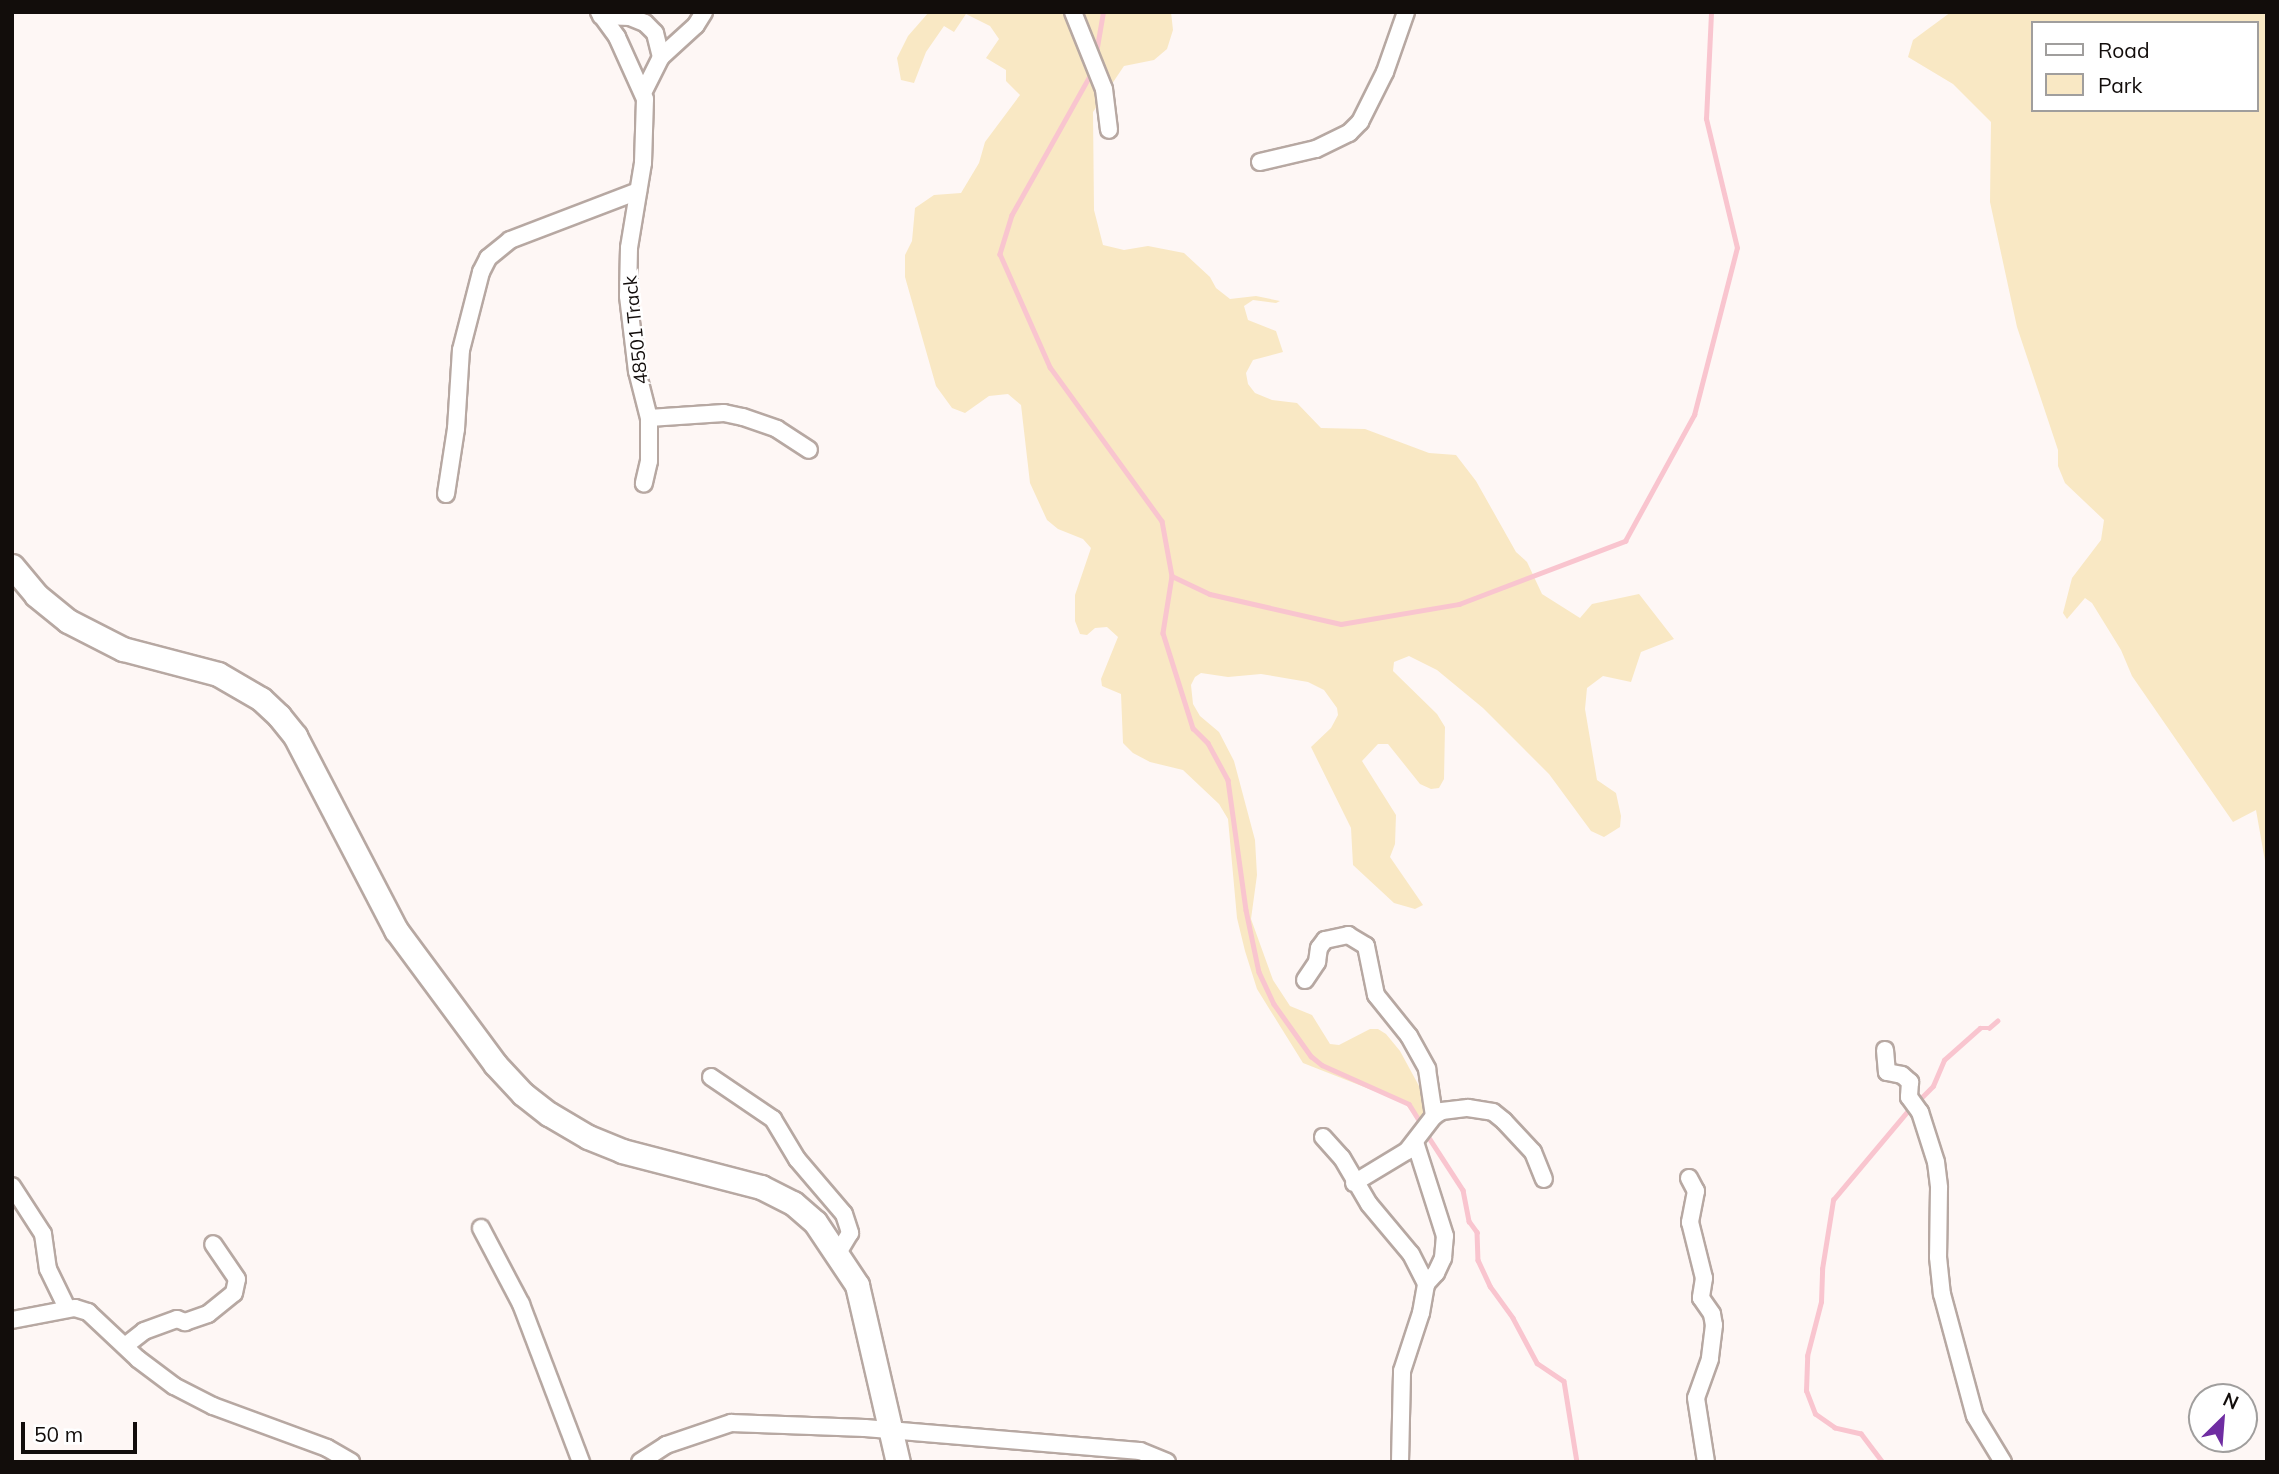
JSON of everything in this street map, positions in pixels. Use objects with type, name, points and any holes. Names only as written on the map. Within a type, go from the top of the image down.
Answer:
[{"type":"street","points":[[643,93],[662,57],[696,25],[704,12]]},
{"type":"street","points":[[1073,12],[1104,89],[1109,130]]},
{"type":"street","points":[[1261,162],[1316,149],[1349,132],[1360,122],[1385,72],[1406,12]]},
{"type":"street","points":[[600,14],[630,17],[645,23],[654,33],[662,57]]},
{"type":"street","points":[[600,14],[617,37],[643,93]]},
{"type":"street","name":"48501 Track","points":[[643,93],[646,126],[629,248],[628,296],[637,371],[649,418],[649,461],[644,483]]},
{"type":"street","points":[[446,494],[456,429],[461,350],[481,272],[488,258],[510,240],[638,191]]},
{"type":"street","points":[[649,418],[724,414],[743,417],[777,429],[809,450]]},
{"type":"street","points":[[12,566],[36,595],[68,621],[123,649],[218,674],[261,699],[279,716],[295,736],[396,930],[495,1064],[523,1094],[568,1126],[622,1151],[761,1187],[782,1198],[815,1222],[838,1253],[856,1285],[898,1462]]},
{"type":"street","points":[[1304,980],[1317,962],[1319,948],[1325,940],[1348,935],[1366,946],[1376,995],[1409,1036],[1427,1069],[1431,1119]]},
{"type":"street","points":[[1885,1049],[1886,1072],[1902,1075],[1910,1082],[1909,1097],[1920,1112],[1936,1162],[1940,1188],[1938,1258],[1942,1294],[1975,1416],[2003,1462]]},
{"type":"street","points":[[711,1077],[773,1119],[797,1159],[844,1213],[850,1233],[838,1253]]},
{"type":"street","points":[[1354,1183],[1396,1160],[1415,1142],[1431,1119],[1454,1109],[1493,1112],[1533,1152],[1544,1179]]},
{"type":"street","points":[[1323,1137],[1342,1158],[1354,1183],[1410,1254],[1426,1284]]},
{"type":"street","points":[[1399,1462],[1402,1371],[1421,1313],[1426,1284],[1436,1273],[1443,1258],[1445,1236],[1415,1142]]},
{"type":"street","points":[[1689,1178],[1696,1191],[1690,1222],[1704,1278],[1701,1298],[1712,1314],[1714,1325],[1710,1359],[1696,1398],[1706,1462]]},
{"type":"street","points":[[12,1186],[43,1234],[48,1269],[68,1308]]},
{"type":"street","points":[[481,1228],[521,1304],[581,1462]]},
{"type":"street","points":[[125,1346],[144,1331],[177,1319],[184,1322],[208,1314],[234,1293],[237,1279],[213,1244]]},
{"type":"street","points":[[12,1320],[68,1308],[88,1312],[158,1375],[191,1396],[327,1448],[351,1462]]},
{"type":"street","points":[[640,1462],[666,1445],[731,1423],[891,1430],[1140,1451],[1167,1462]]},
{"type":"green space","points":[[929,12],[1171,12],[1173,30],[1167,49],[1154,60],[1124,66],[1093,112],[1094,210],[1103,245],[1124,250],[1148,246],[1184,253],[1210,277],[1216,288],[1230,299],[1256,296],[1280,301],[1276,303],[1253,300],[1244,306],[1248,320],[1276,331],[1283,352],[1253,360],[1246,373],[1248,384],[1255,393],[1272,400],[1297,403],[1321,428],[1365,429],[1429,453],[1456,455],[1476,481],[1516,552],[1527,562],[1542,594],[1580,618],[1592,604],[1639,594],[1674,639],[1641,652],[1631,682],[1603,676],[1587,688],[1585,709],[1597,780],[1616,793],[1621,816],[1620,827],[1604,837],[1591,831],[1549,774],[1483,708],[1437,670],[1409,656],[1394,662],[1393,671],[1437,714],[1445,727],[1444,779],[1439,788],[1431,789],[1420,784],[1388,744],[1378,744],[1362,761],[1396,815],[1395,844],[1390,857],[1423,905],[1415,909],[1394,903],[1353,865],[1351,828],[1311,747],[1331,728],[1338,715],[1337,708],[1324,690],[1308,682],[1261,674],[1228,677],[1201,673],[1195,677],[1191,685],[1193,704],[1200,716],[1219,732],[1234,761],[1255,840],[1257,875],[1251,919],[1273,980],[1290,1006],[1312,1015],[1330,1044],[1339,1045],[1370,1029],[1378,1029],[1386,1034],[1400,1051],[1419,1086],[1426,1113],[1421,1119],[1417,1119],[1405,1103],[1303,1063],[1257,989],[1245,951],[1237,918],[1228,819],[1219,804],[1183,770],[1150,762],[1133,753],[1123,743],[1121,694],[1102,686],[1101,679],[1118,637],[1107,627],[1095,628],[1087,635],[1080,634],[1075,621],[1075,595],[1091,548],[1083,539],[1058,529],[1047,520],[1030,483],[1021,405],[1008,394],[989,396],[965,413],[952,408],[936,386],[905,277],[905,255],[912,241],[915,208],[934,195],[961,193],[979,163],[985,142],[1020,95],[1006,81],[1006,70],[986,58],[999,39],[990,26],[966,14],[954,32],[944,26],[926,52],[914,83],[901,80],[897,58],[908,36]]},
{"type":"green space","points":[[1951,12],[2267,12],[2265,861],[2256,810],[2233,822],[2132,676],[2121,650],[2092,603],[2085,598],[2067,619],[2063,613],[2072,578],[2101,540],[2104,520],[2065,483],[2058,466],[2058,450],[2017,327],[1990,202],[1991,122],[1953,84],[1908,57],[1913,40]]},
{"type":"waterway","points":[[1096,53],[1103,12]]},
{"type":"waterway","points":[[1172,576],[1210,594],[1341,624],[1459,604],[1625,541],[1694,415],[1737,248],[1706,119],[1711,12]]},
{"type":"waterway","points":[[1089,78],[1012,215],[1000,254],[1050,367],[1162,521],[1172,576],[1163,633],[1193,728],[1208,743],[1228,780],[1246,910],[1259,972],[1274,1004],[1311,1056],[1322,1065],[1409,1104],[1422,1125]]},
{"type":"waterway","points":[[1918,1101],[1933,1086],[1944,1060],[1980,1028],[1989,1028],[1997,1021]]},
{"type":"waterway","points":[[1882,1462],[1861,1434],[1835,1428],[1815,1414],[1806,1391],[1807,1356],[1821,1302],[1822,1269],[1833,1200],[1911,1107]]},
{"type":"waterway","points":[[1426,1133],[1463,1190],[1469,1221],[1477,1232],[1478,1260],[1490,1286],[1513,1318],[1537,1363],[1564,1381],[1577,1462]]}]
